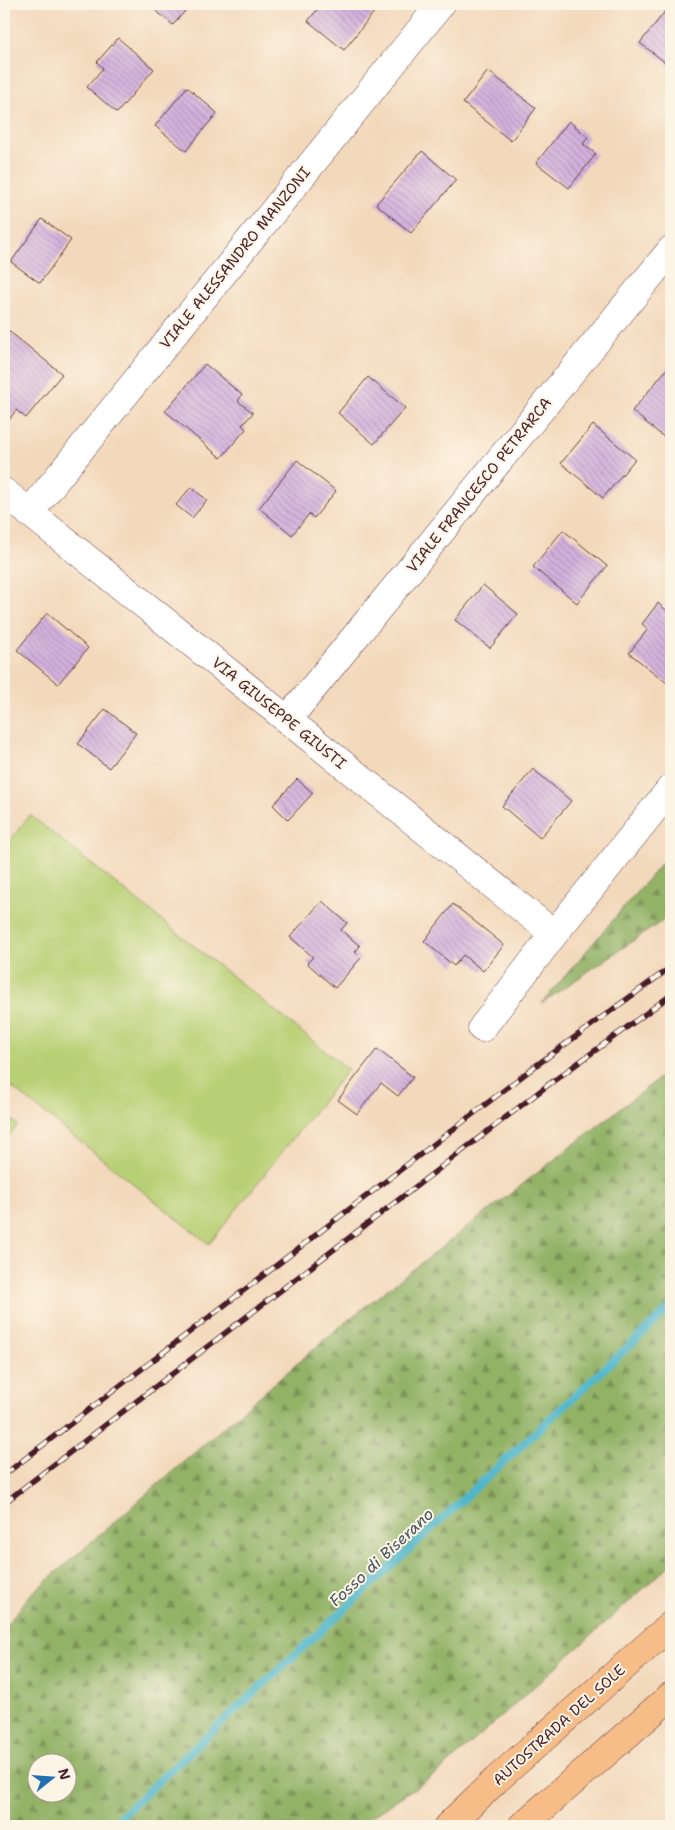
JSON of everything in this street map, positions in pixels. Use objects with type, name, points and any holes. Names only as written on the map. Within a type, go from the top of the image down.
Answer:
[{"type":"highway","name":"AUTOSTRADA DEL SOLE","points":[[448,1826],[496,1780],[671,1625]]},
{"type":"highway","points":[[522,1826],[671,1696]]},
{"type":"street","name":"VIALE ALESSANDRO MANZONI","points":[[29,513],[441,4]]},
{"type":"street","name":"VIALE FRANCESCO PETRARCA","points":[[287,720],[671,250]]},
{"type":"street","name":"VIA GIUSEPPE GIUSTI","points":[[4,492],[554,934]]},
{"type":"street","points":[[482,1028],[554,934],[671,788]]},
{"type":"green space","points":[[30,815],[348,1069],[209,1244],[4,1081],[4,848]]},
{"type":"green space","points":[[671,852],[671,915],[542,1003]]},
{"type":"green space","points":[[671,1069],[671,1564],[439,1772],[357,1826],[4,1826],[4,1629],[30,1595],[344,1323]]},
{"type":"green space","points":[[4,1113],[18,1125],[4,1142]]},
{"type":"building","points":[[148,4],[191,4],[173,25]]},
{"type":"building","points":[[322,4],[364,4],[374,12],[344,50],[308,21]]},
{"type":"building","points":[[671,4],[671,64],[670,66],[640,43]]},
{"type":"building","points":[[118,38],[154,69],[117,113],[87,87],[103,68],[97,62]]},
{"type":"building","points":[[488,71],[536,108],[511,141],[463,103]]},
{"type":"building","points":[[187,87],[217,113],[186,151],[155,126]]},
{"type":"building","points":[[569,121],[588,137],[583,144],[596,154],[569,188],[536,163]]},
{"type":"building","points":[[422,151],[456,180],[411,233],[376,204]]},
{"type":"building","points":[[42,219],[71,240],[40,283],[11,262]]},
{"type":"building","points":[[4,327],[62,374],[26,418],[16,410],[9,420],[4,416]]},
{"type":"building","points":[[205,364],[242,395],[238,401],[253,413],[242,425],[246,429],[221,458],[165,411]]},
{"type":"building","points":[[671,364],[671,443],[632,411]]},
{"type":"building","points":[[368,377],[405,408],[374,444],[338,413]]},
{"type":"building","points":[[593,425],[635,459],[603,498],[561,463]]},
{"type":"building","points":[[297,460],[336,491],[314,518],[309,514],[292,535],[259,508]]},
{"type":"building","points":[[191,487],[207,500],[192,518],[176,505]]},
{"type":"building","points":[[563,530],[607,566],[577,603],[533,567]]},
{"type":"building","points":[[483,585],[518,614],[490,648],[455,620]]},
{"type":"building","points":[[658,603],[671,614],[671,678],[667,683],[629,653],[648,629],[642,624]]},
{"type":"building","points":[[47,613],[88,648],[58,684],[17,650]]},
{"type":"building","points":[[105,709],[136,733],[109,768],[78,744]]},
{"type":"building","points":[[533,769],[571,801],[540,838],[502,806]]},
{"type":"building","points":[[297,779],[313,793],[288,820],[273,805]]},
{"type":"building","points":[[322,901],[347,923],[341,930],[360,946],[355,952],[361,958],[335,988],[307,963],[313,957],[290,937]]},
{"type":"building","points":[[453,904],[504,945],[483,971],[463,955],[454,966],[424,941]]},
{"type":"building","points":[[377,1049],[413,1077],[398,1096],[381,1083],[357,1114],[338,1100]]},
{"type":"waterway","name":"Fosso di Biserano","points":[[110,1826],[671,1307]]},
{"type":"railway","points":[[4,1475],[534,1067],[671,967]]},
{"type":"railway","points":[[4,1503],[548,1085],[671,995]]}]
